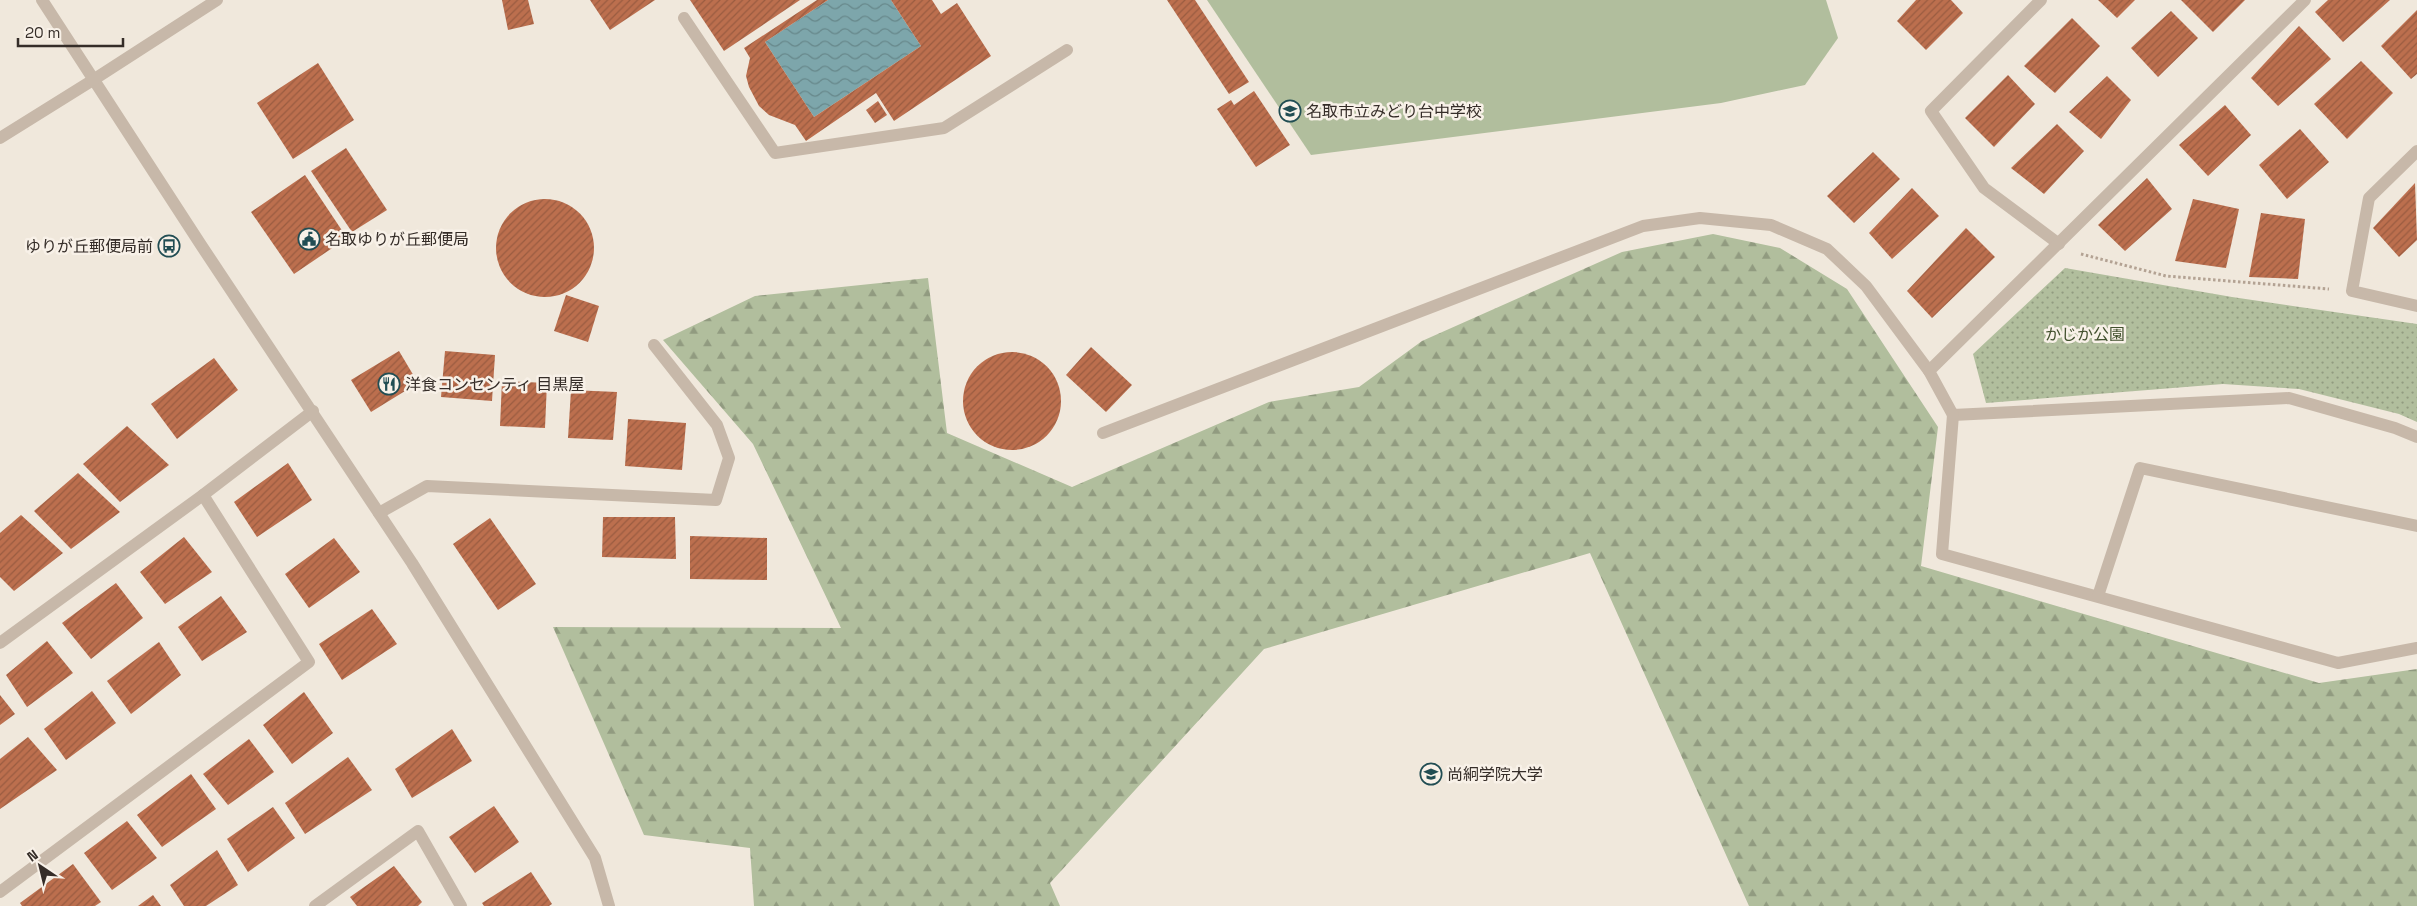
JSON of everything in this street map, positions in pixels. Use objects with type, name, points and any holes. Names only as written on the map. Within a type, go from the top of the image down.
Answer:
[{"type":"street","points":[[42,0],[379,513],[595,858],[609,906]]},
{"type":"street","points":[[0,138],[217,0]]},
{"type":"street","points":[[2041,0],[1931,111],[1984,188],[2059,244]]},
{"type":"street","points":[[1929,371],[2305,0]]},
{"type":"street","points":[[684,18],[775,153],[944,128],[1067,50]]},
{"type":"street","points":[[2417,151],[2369,198],[2352,291],[2417,306]]},
{"type":"street","points":[[1103,433],[1643,226],[1700,218],[1771,224],[1827,249],[1866,286],[1929,371],[1953,415],[1942,554],[2338,663],[2417,648]]},
{"type":"street","points":[[379,513],[427,486],[716,500],[729,458],[717,425],[654,345]]},
{"type":"street","points":[[1953,415],[2289,398],[2394,428],[2417,437]]},
{"type":"street","points":[[0,643],[203,495],[312,411]]},
{"type":"street","points":[[2098,596],[2140,468],[2417,526]]},
{"type":"street","points":[[0,892],[309,662],[203,495]]},
{"type":"street","points":[[315,906],[418,831],[461,906]]},
{"type":"path","points":[[2078,253],[2166,276],[2352,291]]},
{"type":"green space","points":[[1207,0],[1826,0],[1838,38],[1805,85],[1721,103],[1311,155]]},
{"type":"green space","points":[[1713,234],[1780,248],[1847,289],[1938,427],[1921,566],[2319,683],[2417,669],[2417,906],[1749,906],[1590,553],[1264,649],[1050,883],[1060,906],[754,906],[750,848],[644,835],[553,627],[841,628],[753,444],[663,340],[755,296],[928,278],[947,433],[1072,487],[1269,402],[1359,387],[1422,341],[1622,252]]},
{"type":"green space","name":"かじか公園","points":[[2065,268],[2232,297],[2417,324],[2417,422],[2399,414],[2299,389],[2223,384],[1986,403],[1973,354]]},
{"type":"water","points":[[828,0],[891,0],[921,46],[814,117],[765,42]]},
{"type":"building","points":[[502,0],[528,0],[534,24],[508,30]]},
{"type":"building","points":[[590,0],[655,0],[610,30]]},
{"type":"building","points":[[690,0],[800,0],[724,51]]},
{"type":"building","points":[[817,0],[828,0],[765,42],[814,117],[921,46],[891,0],[932,0],[941,14],[957,3],[991,56],[894,121],[876,93],[806,141],[795,125],[769,115],[759,106],[749,87],[746,76],[750,58],[744,48]]},
{"type":"building","points":[[1167,0],[1195,0],[1249,82],[1229,94]]},
{"type":"building","points":[[1916,0],[1951,0],[1963,13],[1926,50],[1897,21]]},
{"type":"building","points":[[2098,0],[2135,0],[2117,18]]},
{"type":"building","points":[[2181,0],[2245,0],[2213,32]]},
{"type":"building","points":[[2328,0],[2390,0],[2343,42],[2315,12]]},
{"type":"building","points":[[2417,10],[2417,74],[2411,79],[2381,46]]},
{"type":"building","points":[[2171,11],[2198,38],[2158,77],[2131,48]]},
{"type":"building","points":[[2072,18],[2100,46],[2055,93],[2024,66]]},
{"type":"building","points":[[2299,26],[2331,59],[2278,106],[2251,78]]},
{"type":"building","points":[[2361,61],[2393,93],[2347,139],[2314,104]]},
{"type":"building","points":[[318,63],[354,120],[293,159],[257,103]]},
{"type":"building","points":[[2008,75],[2035,104],[1994,147],[1965,118]]},
{"type":"building","points":[[2107,76],[2131,100],[2101,139],[2069,112]]},
{"type":"building","points":[[1254,91],[1290,145],[1256,167],[1217,109],[1231,100],[1234,105]]},
{"type":"building","points":[[878,101],[887,115],[875,123],[866,110]]},
{"type":"building","points":[[2225,105],[2251,135],[2208,176],[2179,145]]},
{"type":"building","points":[[2057,124],[2084,151],[2044,194],[2011,168]]},
{"type":"building","points":[[2300,129],[2329,162],[2287,199],[2259,165]]},
{"type":"building","points":[[346,148],[387,210],[352,232],[311,171]]},
{"type":"building","points":[[1873,152],[1900,179],[1854,223],[1827,196]]},
{"type":"building","points":[[305,175],[347,238],[294,274],[251,212]]},
{"type":"building","points":[[2147,178],[2172,209],[2125,251],[2098,225]]},
{"type":"building","points":[[2415,183],[2417,240],[2399,257],[2373,228]]},
{"type":"building","points":[[1912,188],[1939,216],[1892,259],[1869,233]]},
{"type":"building","points":[[545,199],[564,202],[580,213],[591,229],[594,248],[591,267],[580,283],[564,294],[545,297],[526,294],[510,283],[499,267],[496,248],[499,229],[510,213],[526,202]]},
{"type":"building","points":[[2193,199],[2239,209],[2226,268],[2175,261]]},
{"type":"building","points":[[2261,213],[2305,219],[2298,279],[2249,277]]},
{"type":"building","points":[[1966,228],[1995,257],[1932,318],[1907,291]]},
{"type":"building","points":[[566,295],[599,306],[588,342],[554,331]]},
{"type":"building","points":[[1091,347],[1132,385],[1106,412],[1066,375]]},
{"type":"building","points":[[399,351],[418,383],[371,412],[351,380]]},
{"type":"building","points":[[445,351],[495,355],[492,401],[441,397]]},
{"type":"building","points":[[1012,352],[1031,355],[1047,366],[1058,382],[1061,401],[1058,420],[1047,436],[1031,447],[1012,450],[993,447],[977,436],[966,420],[963,401],[966,382],[977,366],[993,355]]},
{"type":"building","points":[[214,358],[238,390],[177,439],[151,404]]},
{"type":"building","points":[[502,381],[547,383],[545,428],[500,426]]},
{"type":"building","points":[[571,390],[617,392],[613,440],[568,438]]},
{"type":"building","points":[[628,419],[686,423],[682,470],[625,466]]},
{"type":"building","points":[[127,426],[169,465],[120,502],[83,464]]},
{"type":"building","points":[[288,463],[312,500],[257,537],[234,502]]},
{"type":"building","points":[[78,473],[120,512],[71,549],[34,511]]},
{"type":"building","points":[[21,515],[63,553],[14,591],[0,577],[0,533]]},
{"type":"building","points":[[603,517],[675,517],[676,559],[602,557]]},
{"type":"building","points":[[490,518],[536,584],[498,610],[453,544]]},
{"type":"building","points":[[690,536],[767,538],[767,580],[690,579]]},
{"type":"building","points":[[184,537],[212,572],[165,604],[140,572]]},
{"type":"building","points":[[334,538],[360,572],[309,608],[285,574]]},
{"type":"building","points":[[116,583],[143,618],[91,659],[62,623]]},
{"type":"building","points":[[221,596],[247,632],[202,661],[178,627]]},
{"type":"building","points":[[372,609],[397,644],[342,680],[319,644]]},
{"type":"building","points":[[47,641],[73,673],[27,707],[6,675]]},
{"type":"building","points":[[159,642],[181,675],[131,714],[107,681]]},
{"type":"building","points":[[92,691],[116,723],[66,760],[44,729]]},
{"type":"building","points":[[304,692],[333,733],[292,764],[263,725]]},
{"type":"building","points":[[0,695],[15,714],[0,725]]},
{"type":"building","points":[[452,729],[472,761],[412,798],[395,769]]},
{"type":"building","points":[[28,737],[57,770],[0,809],[0,759]]},
{"type":"building","points":[[249,739],[274,772],[228,805],[203,774]]},
{"type":"building","points":[[348,757],[372,790],[305,834],[285,803]]},
{"type":"building","points":[[191,774],[216,809],[162,847],[137,815]]},
{"type":"building","points":[[494,806],[519,842],[475,873],[449,837]]},
{"type":"building","points":[[273,807],[295,838],[248,872],[227,839]]},
{"type":"building","points":[[127,821],[157,858],[112,890],[84,853]]},
{"type":"building","points":[[217,850],[238,885],[206,906],[184,906],[170,885]]},
{"type":"building","points":[[73,864],[101,902],[95,906],[22,906],[20,903]]},
{"type":"building","points":[[394,866],[422,902],[418,906],[357,906],[350,897]]},
{"type":"building","points":[[531,872],[552,904],[549,906],[484,906],[482,903]]},
{"type":"building","points":[[153,895],[161,906],[138,906]]},
{"type":"place","name":"名取市立みどり台中学校","points":[[1290,111]]},
{"type":"place","name":"名取ゆりが丘郵便局","points":[[309,239]]},
{"type":"place","name":"ゆりが丘郵便局前","points":[[169,246]]},
{"type":"place","name":"洋食コンセンティ 目黒屋","points":[[389,384]]},
{"type":"place","name":"尚絅学院大学","points":[[1431,774]]}]
